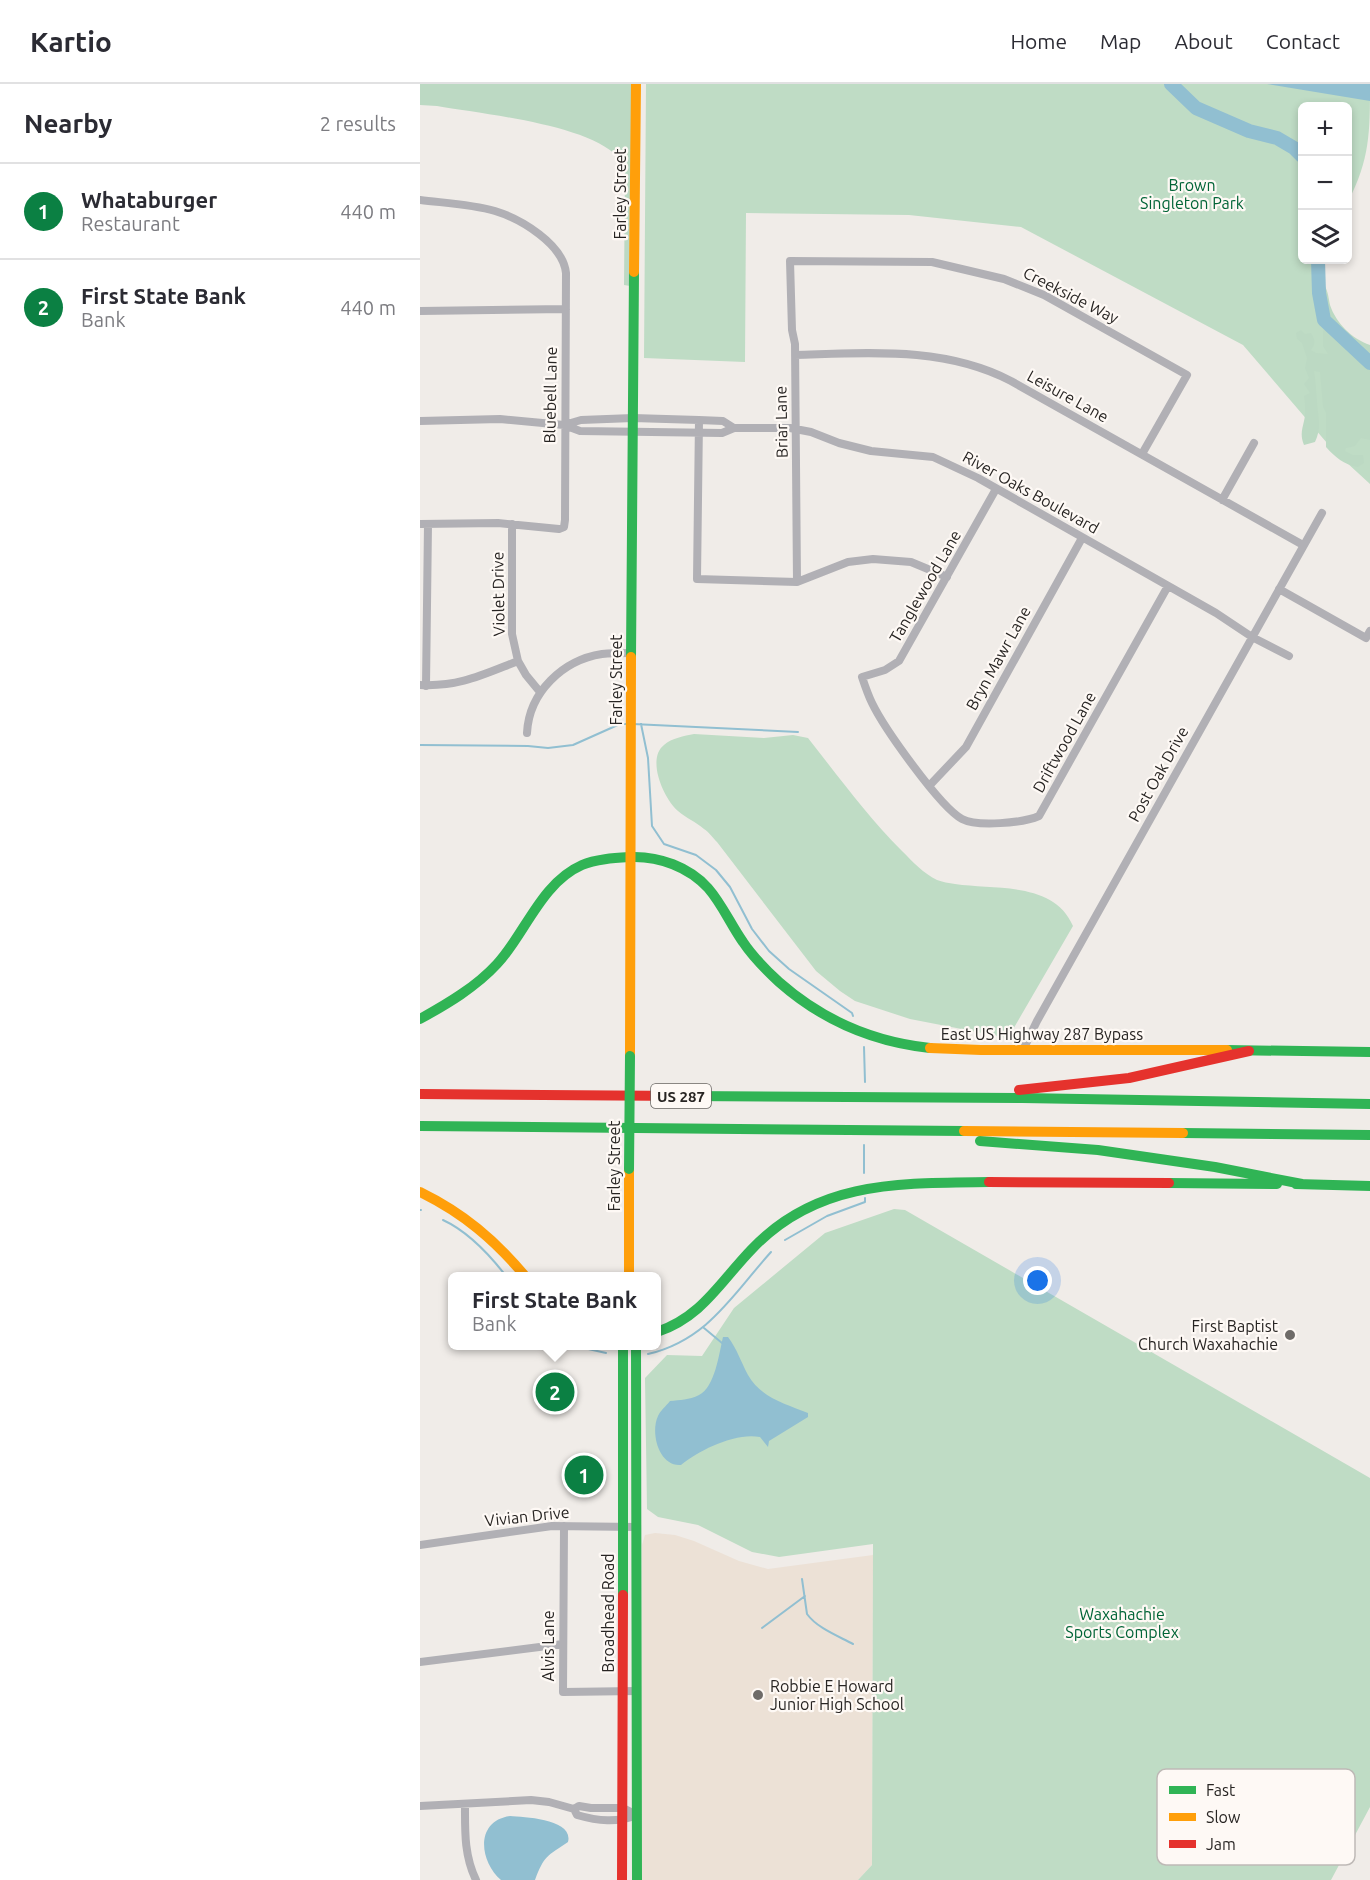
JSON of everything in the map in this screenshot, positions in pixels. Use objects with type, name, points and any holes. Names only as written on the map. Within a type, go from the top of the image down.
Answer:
[{"type":"main road","name":"Farley Street","points":[[629,1272],[628,859],[636,84]]},
{"type":"main road","name":"East US Highway 287 Bypass","points":[[420,1019],[451,1002],[495,966],[552,888],[567,873],[598,860],[647,858],[662,861],[688,873],[702,883],[713,894],[735,931],[756,959],[805,1003],[849,1027],[896,1043],[980,1051],[1370,1052]]},
{"type":"main road","points":[[943,1098],[1129,1078],[1174,1070],[1250,1051]]},
{"type":"main road","name":"US 287","points":[[420,1094],[1370,1104]]},
{"type":"main road","name":"US 287","points":[[420,1126],[1370,1135]]},
{"type":"main road","points":[[903,1130],[923,1137],[1108,1151],[1215,1167],[1302,1184]]},
{"type":"main road","points":[[661,1331],[685,1321],[713,1294],[752,1248],[786,1222],[834,1196],[881,1184],[1020,1182],[1370,1186]]},
{"type":"main road","points":[[420,1192],[456,1210],[491,1236],[522,1272]]},
{"type":"main road","name":"Broadhead Road","points":[[622,1880],[623,1350]]},
{"type":"main road","name":"Broadhead Road","points":[[636,1350],[637,1880]]},
{"type":"street","name":"Bluebell Lane","points":[[420,200],[482,208],[507,216],[543,237],[554,247],[565,263],[564,527],[559,529],[512,524]]},
{"type":"street","name":"Briar Lane","points":[[790,261],[791,321],[795,355],[797,582]]},
{"type":"street","name":"Creekside Way","points":[[790,261],[932,262],[1004,279],[1044,295],[1187,375],[1142,454]]},
{"type":"street","points":[[420,310],[566,309]]},
{"type":"street","name":"Leisure Lane","points":[[795,355],[909,354],[934,356],[979,366],[1011,381],[1303,545]]},
{"type":"street","name":"River Oaks Boulevard","points":[[564,425],[581,420],[633,418],[723,422],[734,429]]},
{"type":"street","name":"River Oaks Boulevard","points":[[420,421],[500,419],[564,425],[580,431],[722,433],[734,429],[796,429],[871,451],[933,457],[949,463],[996,489],[1216,612],[1252,636],[1289,656]]},
{"type":"street","points":[[699,420],[697,579],[797,582],[849,562],[873,559],[911,562],[947,577]]},
{"type":"street","points":[[1222,500],[1254,443]]},
{"type":"street","name":"Tanglewood Lane","points":[[862,677],[885,670],[899,661],[996,489]]},
{"type":"street","name":"Post Oak Drive","points":[[1023,1050],[1037,1021],[1322,513]]},
{"type":"street","points":[[512,524],[424,524],[423,686],[463,682],[518,661]]},
{"type":"street","name":"Violet Drive","points":[[512,524],[512,634],[518,661],[540,692]]},
{"type":"street","name":"Bryn Mawr Lane","points":[[930,785],[966,747],[1082,538]]},
{"type":"street","name":"Driftwood Lane","points":[[862,677],[872,703],[906,755],[949,808],[968,821],[1017,823],[1039,816],[1168,586]]},
{"type":"street","points":[[1279,589],[1368,634]]},
{"type":"street","points":[[527,733],[531,710],[540,692],[567,666],[600,654],[631,653]]},
{"type":"street","name":"Vivian Drive","points":[[420,1545],[564,1526],[637,1527]]},
{"type":"street","name":"Alvis Lane","points":[[564,1526],[563,1692],[637,1691]]},
{"type":"street","points":[[420,1662],[562,1644]]},
{"type":"street","points":[[420,1806],[531,1800],[574,1809],[578,1815],[589,1818],[623,1820],[637,1815]]},
{"type":"street","points":[[465,1804],[465,1848],[476,1880]]},
{"type":"street","points":[[574,1809],[579,1806],[623,1808],[637,1815]]},
{"type":"shaded area","name":"Robbie E Howard Junior High School","points":[[655,1533],[675,1535],[694,1541],[739,1561],[768,1569],[873,1555],[872,1865],[858,1880],[641,1880],[642,1545],[645,1535]]},
{"type":"green space","points":[[420,84],[633,84],[630,286],[624,285],[625,169],[618,157],[583,136],[559,128],[506,117],[420,105]]},
{"type":"green space","name":"Brown Singleton Park","points":[[646,84],[1370,84],[1370,117],[1365,158],[1352,193],[1352,102],[1298,102],[1298,264],[1321,264],[1312,288],[1322,325],[1370,368],[1370,484],[1333,450],[1243,345],[1021,227],[909,215],[746,213],[745,362],[644,358]]},
{"type":"green space","points":[[1322,282],[1327,290],[1333,312],[1341,324],[1357,339],[1370,345],[1370,440],[1361,438],[1355,446],[1346,448],[1345,451],[1353,455],[1363,455],[1364,463],[1358,467],[1340,460],[1326,447],[1326,413],[1323,407],[1320,372],[1314,371],[1319,422],[1317,437],[1315,442],[1304,445],[1302,438],[1305,418],[1304,396],[1310,393],[1304,384],[1309,378],[1305,368],[1307,358],[1296,333],[1301,330],[1305,334],[1311,333],[1314,345],[1311,350],[1328,354],[1323,346],[1323,331],[1326,326],[1316,293],[1316,284]]},
{"type":"green space","points":[[694,734],[764,738],[793,735],[808,738],[877,824],[927,874],[948,883],[1022,890],[1052,901],[1064,912],[1073,926],[1008,1038],[910,1019],[855,1001],[816,971],[717,842],[706,830],[678,811],[667,798],[657,769],[659,751],[671,741]]},
{"type":"green space","name":"Waxahachie Sports Complex","points":[[894,1209],[905,1210],[1370,1478],[1370,1807],[1355,1835],[1355,1769],[1157,1769],[1157,1865],[1339,1865],[1331,1880],[858,1880],[872,1865],[873,1544],[779,1557],[752,1552],[698,1525],[658,1517],[647,1509],[645,1378],[667,1355],[702,1356],[734,1308],[825,1233]]},
{"type":"water","points":[[1267,84],[1370,84],[1370,101]]},
{"type":"water","points":[[723,1337],[728,1337],[753,1383],[767,1395],[808,1413],[808,1417],[769,1441],[768,1447],[760,1437],[740,1437],[708,1448],[681,1465],[673,1464],[667,1461],[658,1448],[655,1431],[658,1416],[670,1401],[692,1398],[699,1395],[709,1385],[716,1369]]},
{"type":"water","points":[[510,1816],[547,1821],[564,1828],[568,1834],[568,1842],[547,1857],[535,1880],[501,1880],[488,1863],[484,1843],[486,1833],[499,1819]]},
{"type":"waterway","points":[[1171,84],[1196,108],[1249,131],[1277,138],[1298,152]]},
{"type":"waterway","points":[[1318,264],[1319,293],[1324,320],[1370,363]]},
{"type":"waterway","points":[[420,745],[548,748],[573,745],[620,724],[627,724]]},
{"type":"waterway","points":[[633,724],[798,732]]},
{"type":"waterway","points":[[641,724],[648,758],[652,826],[664,844],[696,855],[716,870],[730,887],[752,929],[769,951],[789,969],[852,1013],[853,1016]]},
{"type":"waterway","points":[[864,1047],[865,1082]]},
{"type":"waterway","points":[[864,1145],[864,1173]]},
{"type":"waterway","points":[[785,1240],[827,1216],[865,1202],[865,1198]]},
{"type":"waterway","points":[[443,1220],[478,1244],[503,1272]]},
{"type":"waterway","points":[[661,1350],[687,1338],[718,1314],[771,1252]]},
{"type":"waterway","points":[[704,1328],[722,1343]]},
{"type":"waterway","points":[[593,1350],[606,1353]]},
{"type":"waterway","points":[[648,1354],[660,1350]]},
{"type":"waterway","points":[[802,1579],[807,1614],[822,1628],[853,1644]]},
{"type":"waterway","points":[[762,1628],[805,1596]]},
{"type":"traffic: fast","points":[[631,657],[634,272]]},
{"type":"traffic: fast","points":[[420,1019],[461,995],[489,972],[507,952],[544,896],[568,873],[593,861],[642,857],[673,864],[692,874],[708,888],[755,958],[779,982],[813,1008],[850,1027],[889,1041],[930,1048]]},
{"type":"traffic: fast","points":[[1227,1050],[1370,1052]]},
{"type":"traffic: fast","points":[[629,1169],[630,1056]]},
{"type":"traffic: fast","points":[[686,1096],[1022,1098],[1370,1104]]},
{"type":"traffic: fast","points":[[420,1126],[964,1131]]},
{"type":"traffic: fast","points":[[1183,1133],[1370,1135]]},
{"type":"traffic: fast","points":[[980,1141],[1098,1150],[1215,1167],[1302,1184]]},
{"type":"traffic: fast","points":[[661,1330],[698,1308],[752,1249],[777,1226],[804,1210],[832,1198],[892,1185],[989,1182]]},
{"type":"traffic: fast","points":[[1169,1183],[1277,1184]]},
{"type":"traffic: fast","points":[[1296,1184],[1370,1186]]},
{"type":"traffic: fast","points":[[623,1350],[623,1595]]},
{"type":"traffic: fast","points":[[636,1350],[637,1880]]},
{"type":"traffic: slow","points":[[634,272],[636,84]]},
{"type":"traffic: slow","points":[[630,1056],[631,657]]},
{"type":"traffic: slow","points":[[930,1048],[1227,1050]]},
{"type":"traffic: slow","points":[[964,1131],[1183,1133]]},
{"type":"traffic: slow","points":[[629,1169],[629,1272]]},
{"type":"traffic: slow","points":[[420,1192],[477,1228],[521,1272]]},
{"type":"traffic: jam","points":[[1019,1090],[1129,1078],[1249,1051]]},
{"type":"traffic: jam","points":[[420,1094],[686,1096]]},
{"type":"traffic: jam","points":[[989,1182],[1169,1183]]},
{"type":"traffic: jam","points":[[622,1880],[623,1595]]},
{"type":"place","name":"First Baptist Church Waxahachie","points":[[1290,1335]]},
{"type":"place","name":"First State Bank","points":[[555,1392]]},
{"type":"place","name":"Whataburger","points":[[584,1475]]},
{"type":"place","name":"Robbie E Howard Junior High School","points":[[758,1695]]}]
